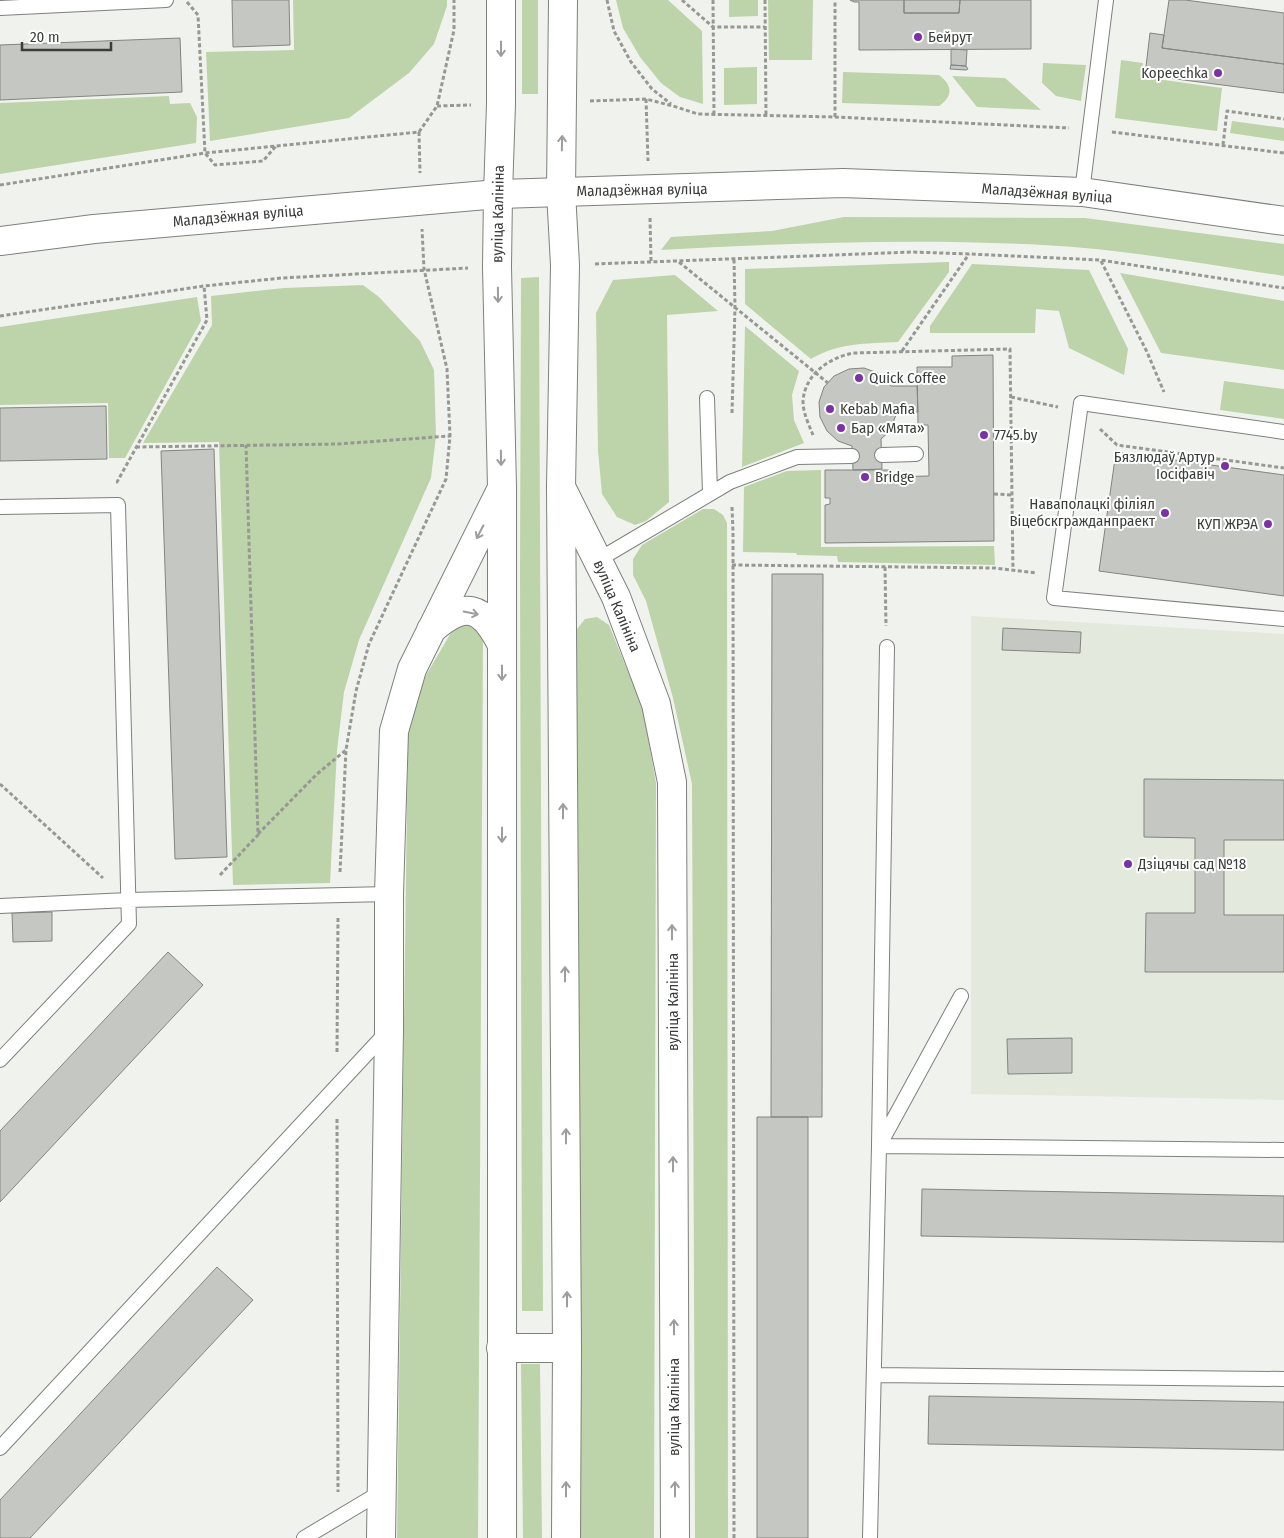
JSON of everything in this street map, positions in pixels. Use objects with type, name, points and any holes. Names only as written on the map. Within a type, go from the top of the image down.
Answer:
[{"type":"main road","name":"вуліца Калініна","points":[[501,0],[501,104],[497,267],[502,488],[502,1538]]},
{"type":"main road","name":"вуліца Калініна","points":[[563,0],[562,192],[564,265],[561,487],[567,1348],[566,1538]]},
{"type":"main road","name":"Маладзёжная вуліца","points":[[0,241],[94,229],[498,194],[843,184],[1082,192],[1284,220]]},
{"type":"main road","name":"вуліца Калініна","points":[[561,487],[616,597],[656,704],[672,782],[675,1538]]},
{"type":"main road","name":"вуліца Калініна","points":[[381,1538],[390,1029],[389,894],[394,731],[412,670],[502,488]]},
{"type":"main road","name":"вуліца Калініна","points":[[430,631],[444,619],[460,611],[477,612],[492,625],[502,645]]},
{"type":"main road","points":[[502,1348],[567,1348]]},
{"type":"lane","points":[[0,8],[166,0]]},
{"type":"lane","points":[[1082,192],[1106,0]]},
{"type":"lane","points":[[708,398],[710,493]]},
{"type":"lane","points":[[1284,432],[1081,403],[1054,598],[1284,619]]},
{"type":"lane","points":[[882,455],[916,454]]},
{"type":"lane","points":[[598,560],[730,482],[797,457],[852,456]]},
{"type":"lane","points":[[0,507],[118,505],[129,924],[0,1060]]},
{"type":"lane","points":[[870,1538],[879,1146],[887,647]]},
{"type":"lane","points":[[0,906],[128,900],[389,894]]},
{"type":"lane","points":[[879,1146],[961,996]]},
{"type":"lane","points":[[0,1448],[390,1029]]},
{"type":"lane","points":[[879,1146],[1284,1150]]},
{"type":"lane","points":[[874,1376],[1284,1378]]},
{"type":"lane","points":[[304,1538],[381,1492]]},
{"type":"path","points":[[185,0],[198,15],[205,153],[215,165],[263,161],[276,146]]},
{"type":"path","points":[[0,185],[205,153],[419,132],[437,106],[454,30],[454,0]]},
{"type":"path","points":[[607,0],[614,31],[631,62],[652,89],[673,106]]},
{"type":"path","points":[[682,0],[713,27],[765,27]]},
{"type":"path","points":[[713,0],[714,115]]},
{"type":"path","points":[[765,0],[766,116]]},
{"type":"path","points":[[835,0],[835,117]]},
{"type":"path","points":[[646,99],[698,114],[835,117],[1090,129],[1284,153]]},
{"type":"path","points":[[1222,145],[1227,112],[1284,119]]},
{"type":"path","points":[[651,262],[913,252],[970,254],[1100,260],[1284,288]]},
{"type":"path","points":[[902,351],[970,254]]},
{"type":"path","points":[[732,414],[735,307],[734,259]]},
{"type":"path","points":[[1100,260],[1147,352],[1175,416]]},
{"type":"path","points":[[678,261],[828,383]]},
{"type":"path","points":[[0,316],[204,286],[282,278],[424,269],[447,369],[450,436],[446,480],[369,644],[356,691],[346,750],[338,895],[336,1088],[338,1518]]},
{"type":"path","points":[[108,482],[118,482],[207,320],[204,286]]},
{"type":"path","points":[[823,456],[806,419],[803,402],[806,386],[815,373],[826,363],[853,352],[1010,349],[1013,571]]},
{"type":"path","points":[[1011,397],[1080,411],[1117,445],[1284,468]]},
{"type":"path","points":[[136,447],[338,444],[450,436]]},
{"type":"path","points":[[246,445],[258,835]]},
{"type":"path","points":[[730,482],[733,532],[734,1538]]},
{"type":"path","points":[[994,494],[1012,494]]},
{"type":"path","points":[[732,565],[995,568],[1057,574]]},
{"type":"path","points":[[885,567],[887,647]]},
{"type":"path","points":[[197,898],[317,774],[346,750]]},
{"type":"path","points":[[0,784],[128,900]]},
{"type":"shaded area","name":"Дзіцячы сад №18","points":[[971,616],[1284,634],[1284,1100],[971,1094]]},
{"type":"green space","points":[[293,0],[447,0],[447,6],[434,44],[409,73],[349,118],[210,141],[206,52],[294,50]]},
{"type":"green space","points":[[522,0],[538,0],[538,94],[522,94]]},
{"type":"green space","points":[[616,0],[668,0],[702,31],[703,104],[680,97],[661,83],[640,57],[623,28]]},
{"type":"green space","points":[[729,0],[758,0],[758,16],[729,17]]},
{"type":"green space","points":[[768,0],[813,0],[812,60],[769,60]]},
{"type":"green space","points":[[1121,60],[1143,63],[1142,77],[1222,88],[1217,131],[1115,118]]},
{"type":"green space","points":[[1043,63],[1086,65],[1081,101],[1056,96],[1042,83]]},
{"type":"green space","points":[[757,67],[757,104],[724,105],[724,68]]},
{"type":"green space","points":[[843,72],[939,75],[949,87],[949,95],[939,106],[842,103]]},
{"type":"green space","points":[[952,76],[1005,78],[1041,110],[977,107]]},
{"type":"green space","points":[[169,96],[170,104],[190,103],[197,117],[196,143],[0,174],[0,103]]},
{"type":"green space","points":[[1232,121],[1284,128],[1284,141],[1230,133]]},
{"type":"green space","points":[[844,217],[1085,218],[1284,244],[1284,276],[1164,257],[1043,245],[948,242],[852,242],[661,250],[671,237],[772,231]]},
{"type":"green space","points":[[949,262],[949,272],[898,342],[864,344],[832,349],[811,359],[745,304],[745,269]]},
{"type":"green space","points":[[972,264],[1089,270],[1128,349],[1124,375],[1069,348],[1059,311],[1036,309],[1035,333],[930,333],[930,326]]},
{"type":"green space","points":[[1120,273],[1284,301],[1284,370],[1161,353]]},
{"type":"green space","points":[[675,275],[718,311],[667,315],[669,502],[646,521],[635,525],[617,517],[602,494],[598,451],[596,313],[613,280]]},
{"type":"green space","points":[[539,277],[543,1311],[522,1311],[521,278]]},
{"type":"green space","points":[[363,285],[379,297],[420,341],[434,370],[436,436],[431,478],[359,640],[344,692],[337,750],[330,883],[233,885],[219,442],[143,443],[212,325],[211,296],[284,288]]},
{"type":"green space","points":[[197,297],[201,321],[125,458],[109,458],[108,403],[0,405],[0,327]]},
{"type":"green space","points":[[745,326],[799,371],[792,395],[794,420],[804,443],[742,467]]},
{"type":"green space","points":[[1224,381],[1284,389],[1284,419],[1220,410]]},
{"type":"green space","points":[[821,470],[821,547],[994,546],[995,565],[838,562],[837,556],[743,552],[744,487],[787,471]]},
{"type":"green space","points":[[703,509],[714,509],[723,515],[727,523],[728,1538],[695,1538],[692,784],[673,698],[646,601],[633,575],[633,559],[642,545]]},
{"type":"green space","points":[[597,617],[609,625],[643,709],[656,783],[654,1538],[578,1538],[577,629],[585,619]]},
{"type":"green space","points":[[461,624],[474,624],[483,634],[478,1538],[397,1538],[408,731],[425,677],[452,631]]},
{"type":"green space","points":[[521,1364],[540,1364],[542,1538],[523,1538]]},
{"type":"building","points":[[232,0],[289,0],[290,45],[233,47]]},
{"type":"building","points":[[850,0],[904,0],[904,13],[959,13],[960,0],[1031,0],[1031,49],[859,50],[859,2]]},
{"type":"building","points":[[904,0],[960,0],[959,13],[904,13]]},
{"type":"building","points":[[1169,0],[1185,0],[1284,13],[1284,64],[1162,48]]},
{"type":"building","points":[[1150,33],[1164,35],[1162,48],[1284,64],[1284,93],[1145,75]]},
{"type":"building","points":[[180,38],[182,92],[0,100],[0,45]]},
{"type":"building","points":[[951,49],[967,50],[966,66],[951,65]]},
{"type":"building","points":[[951,65],[966,66],[968,69],[950,69]]},
{"type":"building","points":[[993,355],[994,541],[825,543],[825,505],[830,504],[830,498],[825,498],[825,470],[891,470],[890,477],[929,476],[928,425],[918,425],[917,367],[952,367],[952,356]]},
{"type":"building","points":[[864,368],[878,373],[891,386],[917,386],[918,412],[897,412],[890,431],[881,439],[882,469],[853,470],[852,446],[838,441],[827,431],[820,417],[819,402],[824,387],[834,376],[849,369]]},
{"type":"building","points":[[106,406],[107,459],[0,461],[0,408]]},
{"type":"building","points":[[214,449],[227,857],[175,859],[161,451]]},
{"type":"building","points":[[1116,452],[1284,475],[1284,596],[1099,571]]},
{"type":"building","points":[[772,574],[823,574],[822,1117],[771,1117]]},
{"type":"building","points":[[1003,628],[1081,632],[1080,653],[1002,650]]},
{"type":"building","points":[[1144,779],[1284,780],[1284,840],[1224,840],[1224,915],[1284,915],[1284,972],[1145,972],[1146,913],[1195,913],[1195,838],[1144,837]]},
{"type":"building","points":[[52,912],[52,941],[13,942],[12,913]]},
{"type":"building","points":[[168,952],[203,985],[0,1202],[0,1131]]},
{"type":"building","points":[[1072,1038],[1072,1073],[1008,1074],[1007,1039]]},
{"type":"building","points":[[757,1117],[808,1117],[808,1538],[757,1538]]},
{"type":"building","points":[[922,1189],[1284,1196],[1284,1242],[921,1236]]},
{"type":"building","points":[[217,1267],[253,1300],[30,1538],[0,1538],[0,1500]]},
{"type":"building","points":[[929,1396],[1284,1402],[1284,1450],[928,1444]]},
{"type":"place","name":"Бейрут","points":[[918,37]]},
{"type":"place","name":"Kopeechka","points":[[1218,73]]},
{"type":"place","name":"Quick Coffee","points":[[859,378]]},
{"type":"place","name":"Kebab Mafia","points":[[830,409]]},
{"type":"place","name":"Бар «Мята»","points":[[841,428]]},
{"type":"place","name":"7745.by","points":[[984,435]]},
{"type":"place","name":"Бязлюдаў Артур Іосіфавіч","points":[[1225,466]]},
{"type":"place","name":"Bridge","points":[[865,477]]},
{"type":"place","name":"Наваполацкі філіял Віцебскгражданпраект","points":[[1165,513]]},
{"type":"place","name":"КУП ЖРЭА","points":[[1268,524]]},
{"type":"place","name":"Дзіцячы сад №18","points":[[1128,864]]}]
